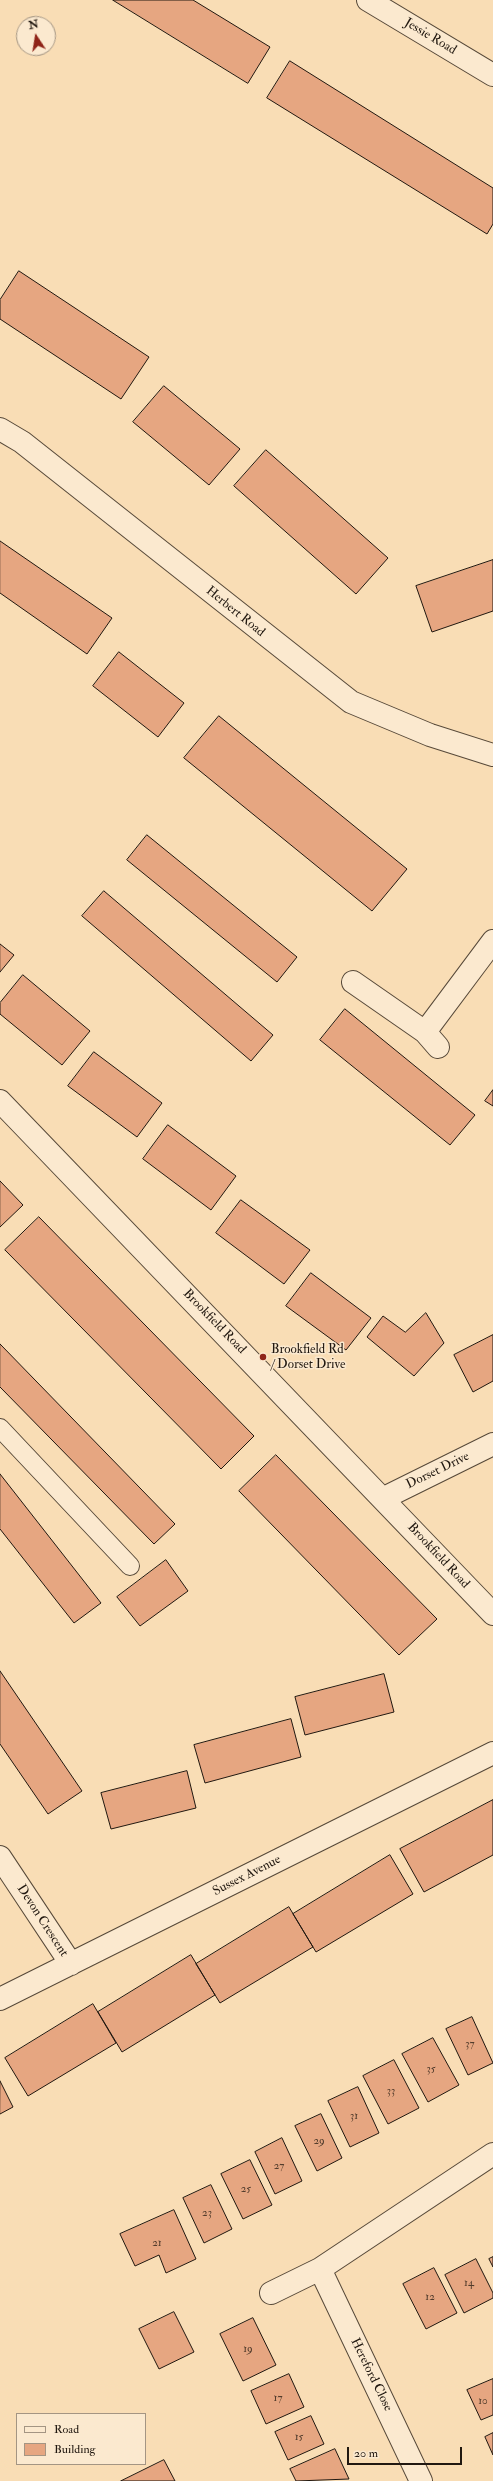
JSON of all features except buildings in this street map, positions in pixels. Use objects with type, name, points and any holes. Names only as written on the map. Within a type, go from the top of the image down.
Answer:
[{"type":"street","name":"Jessie Road","points":[[368,0],[493,75]]},
{"type":"street","name":"Herbert Road","points":[[0,430],[22,442],[351,702],[430,735],[493,755]]},
{"type":"street","points":[[353,982],[431,1039],[493,941]]},
{"type":"street","name":"Brookfield Road","points":[[0,1101],[384,1498],[493,1614]]},
{"type":"street","name":"Dorset Drive","points":[[384,1498],[493,1444]]},
{"type":"street","name":"Sussex Avenue","points":[[0,1999],[493,1753]]},
{"type":"street","name":"Devon Crescent","points":[[0,1857],[71,1964]]},
{"type":"street","points":[[271,2294],[320,2269],[493,2154]]},
{"type":"street","name":"Hereford Close","points":[[320,2269],[421,2481]]},
{"type":"lane","points":[[0,1428],[130,1566]]},
{"type":"place","name":"Brookfield Rd / Dorset Drive","points":[[263,1357]]}]
